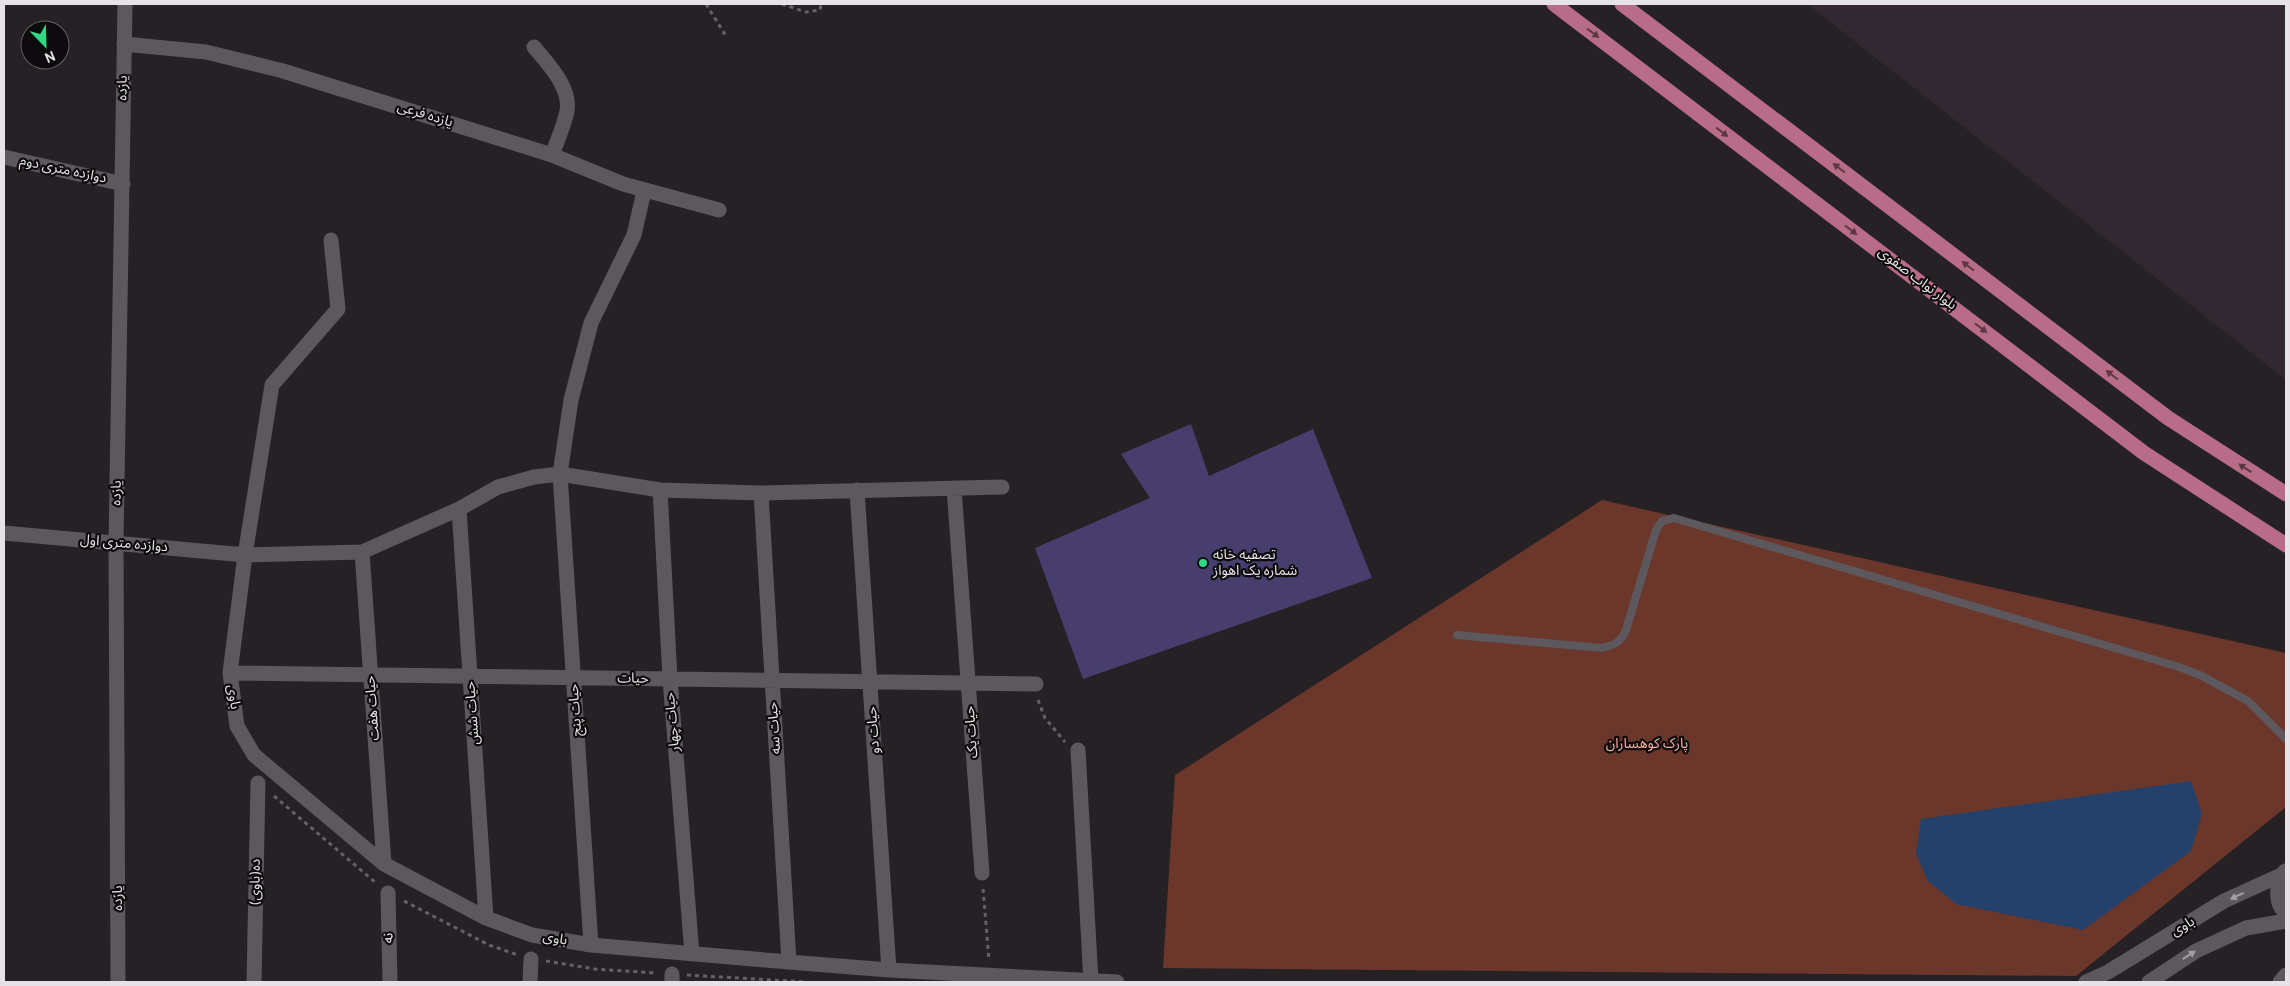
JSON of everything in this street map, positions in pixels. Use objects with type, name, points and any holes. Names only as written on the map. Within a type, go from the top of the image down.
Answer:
[{"type":"main road","name":"بلوار نواب صفوی","points":[[1554,4],[2144,453],[2286,545]]},
{"type":"main road","points":[[1622,4],[2168,418],[2286,494]]},
{"type":"street","name":"یازده","points":[[118,982],[116,543],[125,4]]},
{"type":"street","name":"یازده فرعی","points":[[124,44],[206,52],[283,71],[552,156],[623,184],[719,210]]},
{"type":"street","points":[[534,47],[556,74],[566,96],[567,110],[552,156]]},
{"type":"street","name":"دوازده متری دوم","points":[[4,157],[123,184]]},
{"type":"street","name":"حیات پنج","points":[[592,945],[560,474],[571,400],[591,323],[634,235],[644,190]]},
{"type":"street","name":"باوی","points":[[331,240],[338,309],[272,385],[245,555],[230,673],[237,726],[254,755],[384,864],[486,918],[532,935],[592,945],[789,962],[889,970],[1117,982]]},
{"type":"street","points":[[362,552],[459,509],[498,486],[534,477],[560,474],[660,490],[760,493],[1002,487]]},
{"type":"street","name":"حیات یک","points":[[954,488],[982,873]]},
{"type":"street","name":"حیات چهار","points":[[660,490],[670,679],[692,954]]},
{"type":"street","name":"حیات دو","points":[[857,490],[889,970]]},
{"type":"street","name":"حیات سه","points":[[760,493],[789,962]]},
{"type":"street","name":"حیات شش","points":[[459,509],[486,918]]},
{"type":"street","name":"دوازده متری اول","points":[[4,533],[245,555],[362,552]]},
{"type":"street","name":"حیات هفت","points":[[362,552],[384,864]]},
{"type":"street","name":"حیات","points":[[230,673],[1036,684]]},
{"type":"street","points":[[1078,750],[1091,981]]},
{"type":"street","name":"ده(باوی)","points":[[254,982],[258,782]]},
{"type":"street","points":[[2284,872],[2277,894],[2283,911],[2286,913]]},
{"type":"street","name":"باوی","points":[[2086,982],[2108,972],[2224,901],[2284,872]]},
{"type":"street","name":"نه","points":[[388,893],[390,982]]},
{"type":"street","name":"باوی","points":[[2149,982],[2196,951],[2246,928],[2286,921]]},
{"type":"street","points":[[530,982],[531,959]]},
{"type":"street","points":[[2280,982],[2286,975]]},
{"type":"lane","points":[[1457,635],[1600,648],[1615,645],[1621,640],[1626,630],[1656,530],[1662,521],[1674,518],[2176,666],[2200,675],[2248,701],[2286,739]]},
{"type":"path","points":[[706,4],[726,36]]},
{"type":"path","points":[[782,4],[806,12],[820,10],[821,4]]},
{"type":"path","points":[[1036,684],[1040,708],[1045,718],[1059,737],[1078,750]]},
{"type":"path","points":[[982,873],[990,975]]},
{"type":"shaded area","points":[[1807,4],[2286,4],[2286,380]]},
{"type":"green space","name":"پارک کوهساران","points":[[1602,500],[2286,653],[2286,807],[2076,976],[1163,968],[1175,775]]},
{"type":"water","points":[[2191,781],[2202,814],[2191,851],[2083,930],[1956,904],[1928,881],[1916,854],[1921,819]]},
{"type":"building","name":"تصفیه خانه شماره یک اهواز","points":[[1191,424],[1209,476],[1313,429],[1372,578],[1083,679],[1035,548],[1150,498],[1121,454]]},
{"type":"place","name":"تصفیه خانه شماره یک اهواز","points":[[1203,563]]}]
